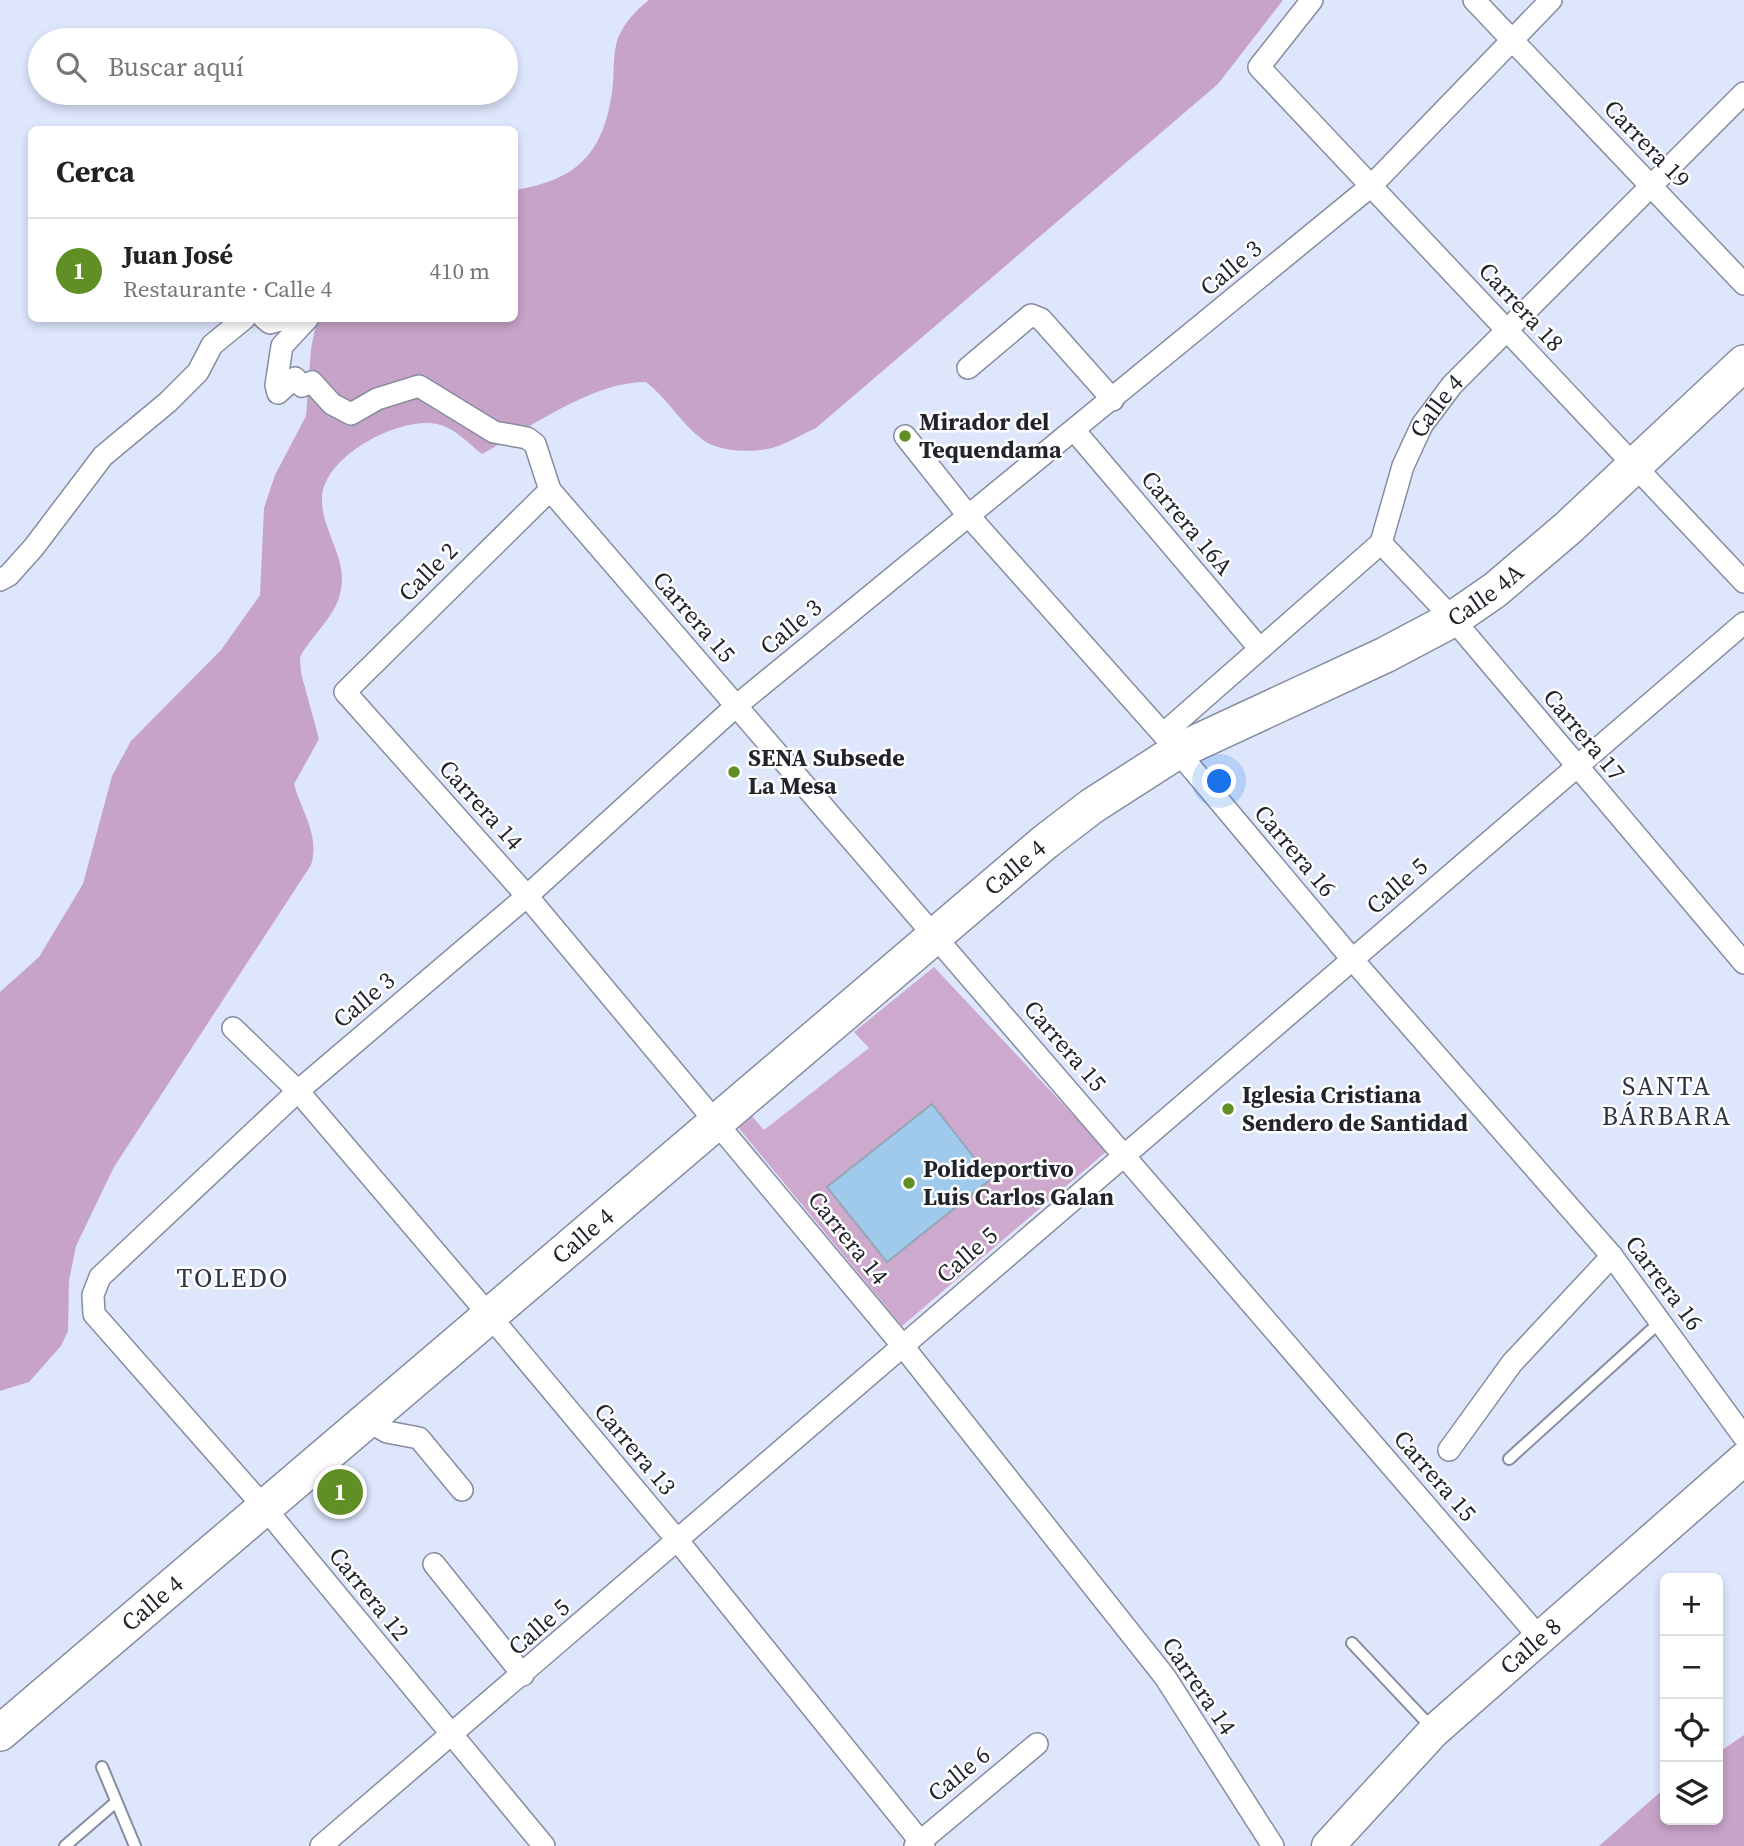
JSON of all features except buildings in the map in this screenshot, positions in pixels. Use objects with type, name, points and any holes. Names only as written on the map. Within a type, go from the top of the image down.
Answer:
[{"type":"main road","name":"Calle 4A","points":[[1170,743],[1385,655],[1453,619],[1526,563],[1744,363]]},
{"type":"main road","name":"Calle 4","points":[[0,1733],[934,935],[1170,743]]},
{"type":"main road","name":"Calle 8","points":[[1328,1846],[1434,1731],[1744,1459]]},
{"type":"street","name":"Carrera 18","points":[[1312,0],[1259,67],[1744,582]]},
{"type":"street","name":"Carrera 19","points":[[1474,0],[1744,284]]},
{"type":"street","name":"Calle 3","points":[[94,1314],[93,1295],[100,1277],[298,1091],[527,895],[736,706],[967,514],[1112,400],[1371,186],[1551,0]]},
{"type":"street","name":"Calle 4","points":[[1170,743],[1260,649],[1381,543],[1403,466],[1422,425],[1452,385],[1653,188],[1744,93]]},
{"type":"street","points":[[968,368],[1031,314],[1041,319],[1112,400]]},
{"type":"street","points":[[0,580],[9,575],[34,547],[103,456],[168,402],[198,372],[212,345],[240,322]]},
{"type":"street","points":[[303,322],[282,346],[276,385],[278,393],[295,378],[302,386],[312,382],[332,404],[351,414],[377,399],[419,386],[494,432],[527,438],[535,444],[550,490]]},
{"type":"street","name":"Carrera 16A","points":[[1074,430],[1260,649]]},
{"type":"street","name":"Carrera 16","points":[[905,436],[967,514],[1170,743],[1352,959],[1612,1256],[1744,1437]]},
{"type":"street","name":"Calle 2","points":[[345,692],[550,490]]},
{"type":"street","name":"Carrera 15","points":[[550,490],[1539,1637]]},
{"type":"street","name":"Carrera 17","points":[[1381,543],[1453,619],[1744,963]]},
{"type":"street","name":"Calle 5","points":[[321,1846],[452,1737],[902,1345],[1744,623]]},
{"type":"street","name":"Carrera 14","points":[[345,692],[527,895],[902,1345],[1165,1677],[1273,1846]]},
{"type":"street","name":"Carrera 13","points":[[233,1028],[298,1091],[489,1315],[678,1541],[919,1844]]},
{"type":"street","points":[[1449,1450],[1513,1363],[1612,1256]]},
{"type":"street","name":"Carrera 12","points":[[94,1314],[264,1507],[544,1846]]},
{"type":"street","points":[[366,1420],[387,1432],[419,1438],[463,1490]]},
{"type":"street","points":[[434,1564],[523,1675]]},
{"type":"street","name":"Calle 6","points":[[919,1844],[1037,1744]]},
{"type":"lane","points":[[1509,1460],[1660,1322]]},
{"type":"lane","points":[[1352,1643],[1434,1731]]},
{"type":"lane","points":[[102,1767],[135,1846]]},
{"type":"lane","points":[[65,1846],[116,1802]]},
{"type":"shaded area","points":[[649,0],[1283,0],[1218,84],[816,428],[772,448],[755,451],[718,447],[695,434],[646,382],[625,384],[583,398],[482,454],[450,429],[437,424],[421,423],[403,426],[365,443],[334,469],[325,484],[322,500],[326,522],[341,566],[341,589],[335,608],[300,657],[301,673],[319,739],[294,784],[312,834],[311,865],[114,1167],[76,1246],[69,1281],[68,1331],[61,1346],[29,1382],[0,1391],[0,992],[39,957],[83,884],[112,776],[131,741],[221,650],[260,595],[264,508],[275,475],[306,416],[311,349],[316,322],[518,322],[518,189],[555,179],[571,171],[594,148],[608,114],[618,38],[639,8]]},
{"type":"shaded area","points":[[934,967],[1107,1151],[902,1326],[737,1126],[751,1115],[764,1130],[869,1048],[854,1032]]},
{"type":"shaded area","points":[[1744,1735],[1744,1846],[1599,1846],[1660,1792],[1660,1825],[1723,1825],[1723,1750]]},
{"type":"place","name":"Mirador del Tequendama","points":[[905,436]]},
{"type":"place","name":"SENA Subsede La Mesa","points":[[734,772]]},
{"type":"place","name":"Iglesia Cristiana Sendero de Santidad","points":[[1228,1109]]},
{"type":"place","name":"Polideportivo Luis Carlos Galan","points":[[909,1183]]},
{"type":"place","name":"Juan José","points":[[340,1492]]},
{"type":"district","name":"SANTA BÁRBARA","points":[[1667,1101]]},
{"type":"district","name":"TOLEDO","points":[[233,1278]]}]
